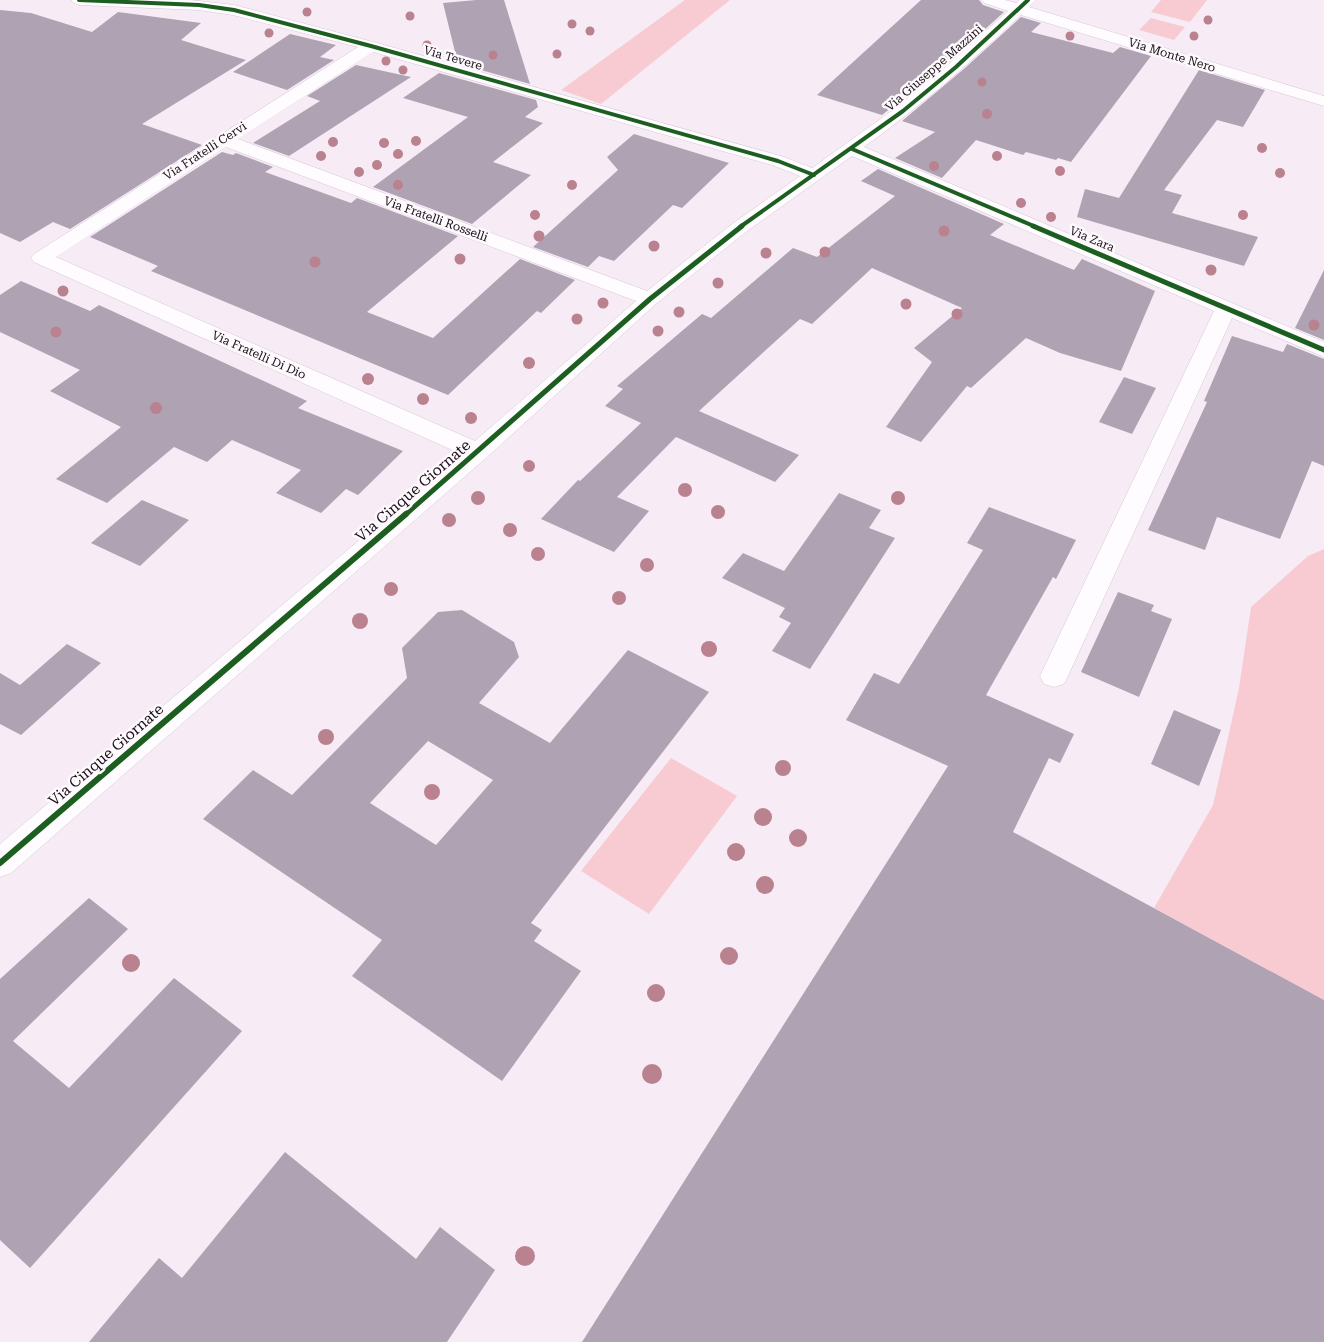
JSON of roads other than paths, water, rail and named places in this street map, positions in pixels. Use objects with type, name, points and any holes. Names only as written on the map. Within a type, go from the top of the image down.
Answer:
[{"type":"street","name":"Via Tevere","points":[[79,0],[199,6],[234,10],[371,46],[778,161],[814,175]]},
{"type":"street","name":"Via Monte Nero","points":[[989,0],[1023,4],[1324,101]]},
{"type":"street","name":"Via Giuseppe Mazzini","points":[[852,149],[903,111],[1023,4]]},
{"type":"street","name":"Via Fratelli Cervi","points":[[41,258],[371,46]]},
{"type":"street","name":"Via Fratelli Rosselli","points":[[222,140],[650,299]]},
{"type":"street","name":"Via Cinque Giornate","points":[[0,863],[478,452],[650,299],[738,228],[852,149]]},
{"type":"street","name":"Via Zara","points":[[852,149],[1324,350]]},
{"type":"street","name":"Via Fratelli Di Dio","points":[[41,258],[478,452]]},
{"type":"street","points":[[1054,676],[1226,308]]}]
